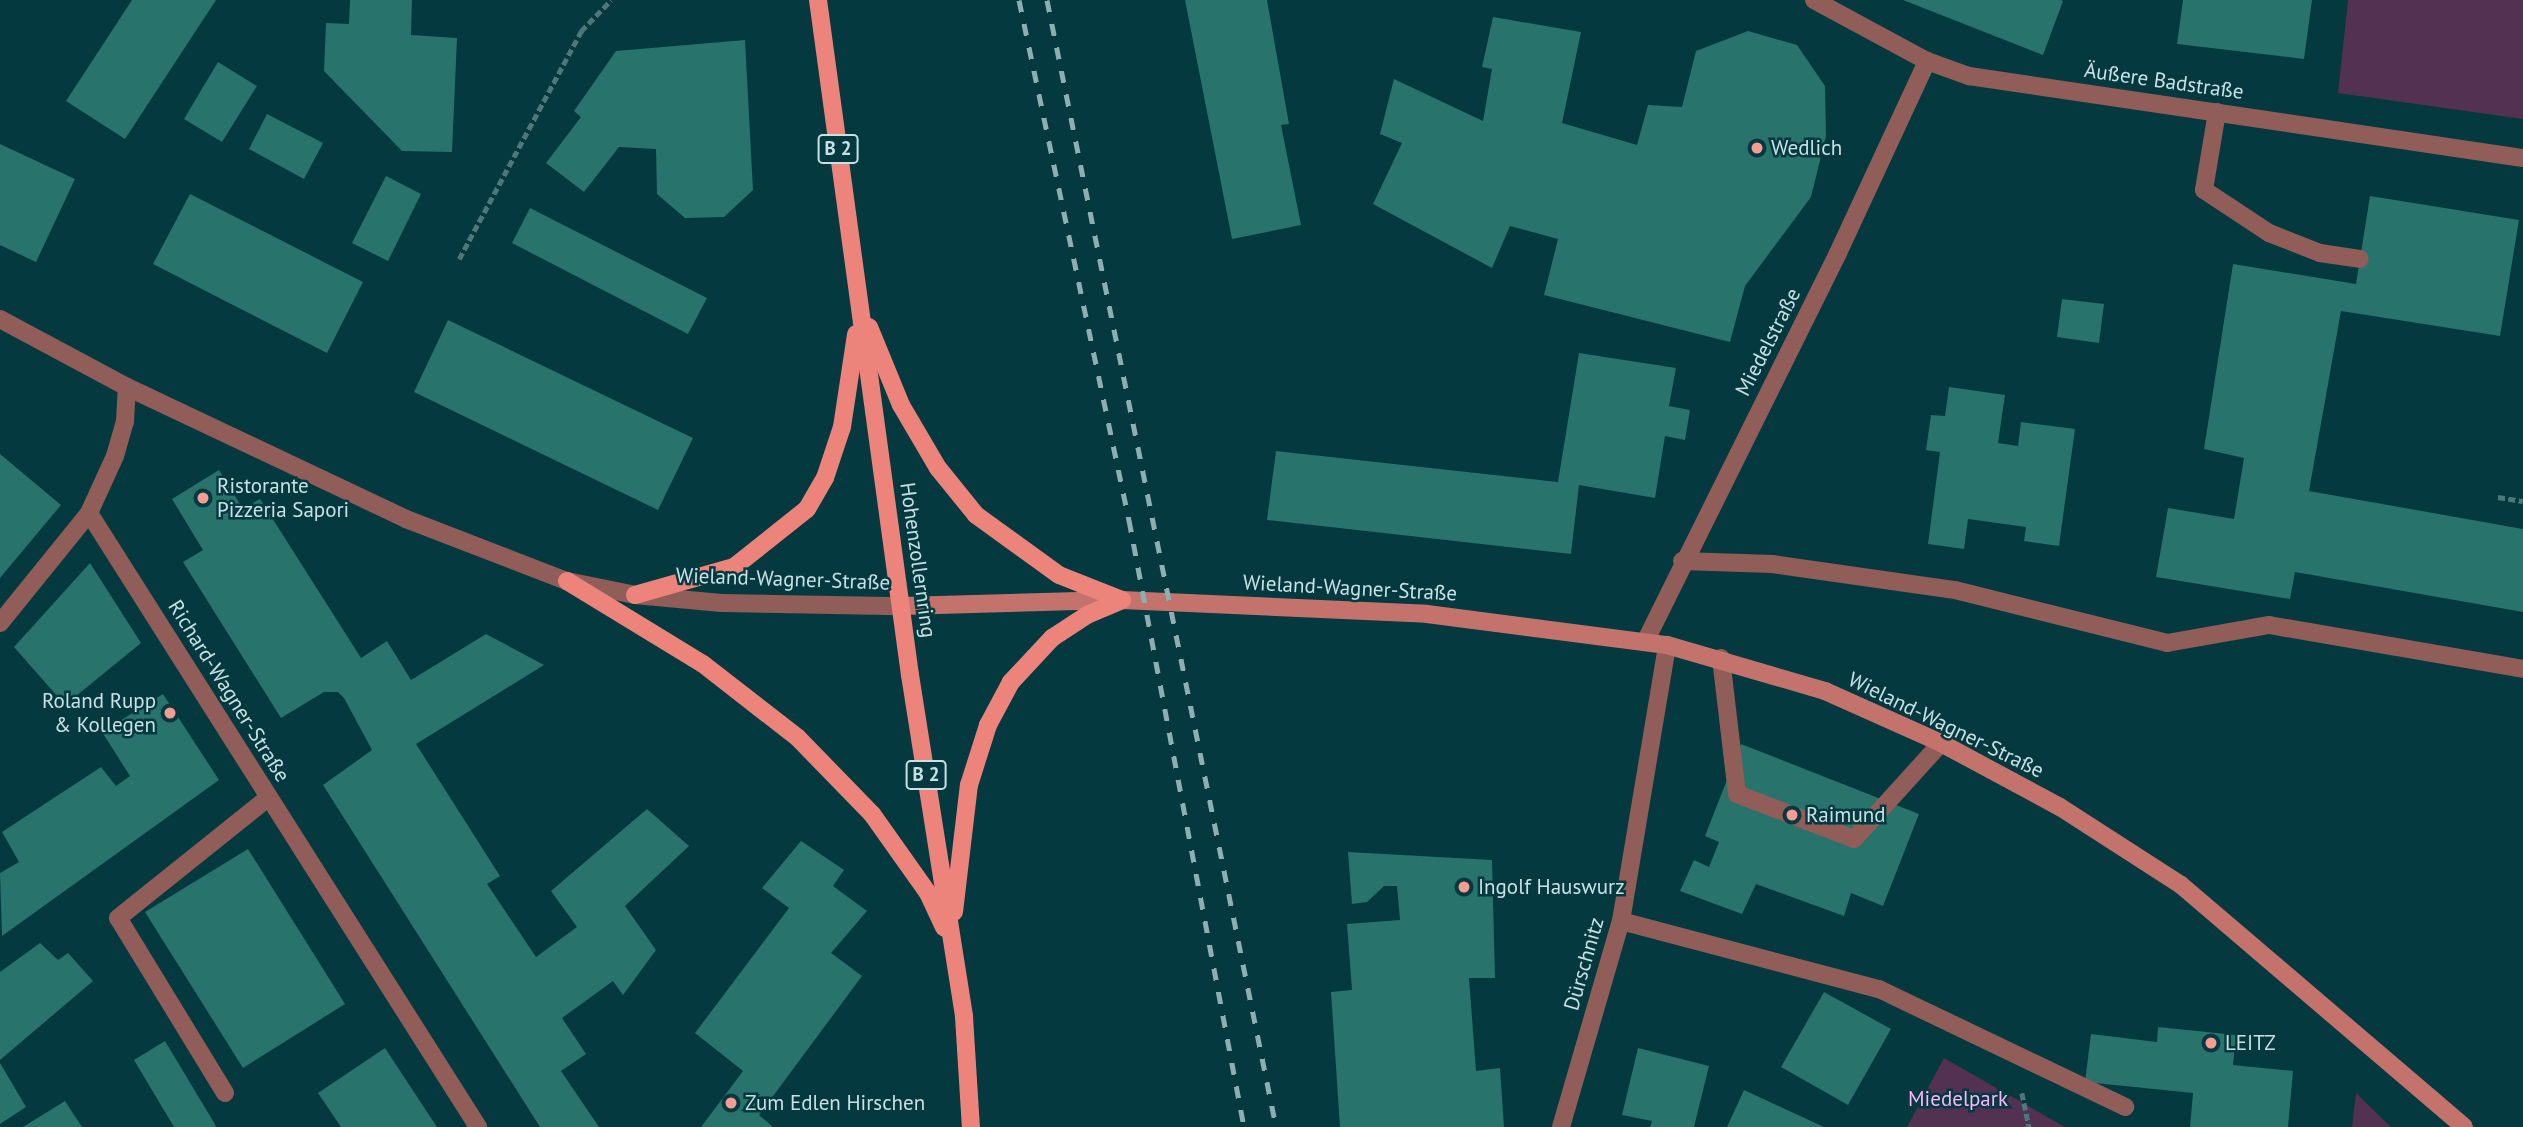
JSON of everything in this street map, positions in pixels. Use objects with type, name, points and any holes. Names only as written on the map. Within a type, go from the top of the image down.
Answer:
[{"type":"main road","name":"Hohenzollernring","points":[[818,0],[902,606],[964,1017],[971,1127]]},
{"type":"main road","points":[[635,596],[734,567],[807,509],[825,478],[842,427],[853,369],[858,299]]},
{"type":"main road","points":[[858,299],[901,405],[938,468],[976,515],[1059,575],[1122,600]]},
{"type":"main road","points":[[567,581],[703,664],[835,772],[872,814],[928,893],[952,943]]},
{"type":"main road","points":[[952,943],[969,785],[988,725],[1011,681],[1052,638],[1087,615],[1122,600]]},
{"type":"main road","name":"Wieland-Wagner-Straße","points":[[902,606],[1122,600],[1427,614],[1667,645],[1721,658],[1825,691],[1941,743],[2060,807],[2181,885],[2464,1127]]},
{"type":"street","name":"Äußere Badstraße","points":[[1814,0],[1927,61],[1969,76],[2523,158]]},
{"type":"street","name":"Miedelstraße","points":[[1645,642],[1682,561],[1838,253],[1927,61]]},
{"type":"street","points":[[2217,112],[2204,190],[2269,233],[2320,253],[2360,259]]},
{"type":"street","points":[[0,319],[127,387],[125,422],[115,456],[89,513],[0,623]]},
{"type":"street","name":"Wieland-Wagner-Straße","points":[[127,387],[406,519],[567,581],[635,596],[722,603],[902,606]]},
{"type":"street","name":"Richard-Wagner-Straße","points":[[89,513],[478,1127]]},
{"type":"street","points":[[1682,561],[1772,564],[1955,590],[2167,643],[2269,625],[2523,669]]},
{"type":"street","name":"Dürschnitz","points":[[1560,1127],[1621,920],[1667,645]]},
{"type":"street","points":[[1721,658],[1737,794],[1854,839],[1941,743]]},
{"type":"street","points":[[226,1093],[118,918],[269,797]]},
{"type":"street","points":[[1621,920],[1879,989],[2125,1107]]},
{"type":"path","points":[[459,259],[581,31],[611,0]]},
{"type":"path","points":[[2498,497],[2523,502]]},
{"type":"green space","points":[[2348,0],[2523,0],[2523,119],[2338,93]]},
{"type":"green space","name":"Miedelpark","points":[[1944,1058],[2065,1127],[1907,1127]]},
{"type":"green space","points":[[2356,1093],[2391,1127],[2352,1127]]},
{"type":"building","points":[[132,0],[216,0],[125,139],[66,101]]},
{"type":"building","points":[[350,0],[412,0],[411,35],[457,38],[452,152],[402,151],[324,71],[326,23],[349,24]]},
{"type":"building","points":[[1185,0],[1267,0],[1289,124],[1281,125],[1301,225],[1232,239]]},
{"type":"building","points":[[1903,0],[2061,0],[2063,1],[2043,55]]},
{"type":"building","points":[[2183,0],[2312,0],[2304,59],[2177,44]]},
{"type":"building","points":[[1493,17],[1581,32],[1562,123],[1637,145],[1648,105],[1682,107],[1696,51],[1748,31],[1797,45],[1825,86],[1826,136],[1811,197],[1745,286],[1730,342],[1544,295],[1558,239],[1510,226],[1492,268],[1373,204],[1402,143],[1380,134],[1394,79],[1483,121],[1492,69],[1482,67]]},
{"type":"building","points":[[745,40],[753,190],[724,217],[685,218],[657,194],[656,149],[619,147],[584,192],[546,163],[581,117],[574,111],[616,51]]},
{"type":"building","points":[[218,62],[257,86],[222,142],[184,119]]},
{"type":"building","points":[[267,114],[323,143],[304,179],[249,149]]},
{"type":"building","points":[[0,144],[75,179],[36,262],[0,245]]},
{"type":"building","points":[[386,176],[421,194],[388,261],[352,243]]},
{"type":"building","points":[[190,194],[363,282],[327,353],[153,264]]},
{"type":"building","points":[[2370,196],[2519,220],[2500,336],[2341,311],[2309,491],[2523,529],[2523,612],[2295,572],[2290,599],[2156,577],[2168,508],[2234,519],[2244,458],[2204,449],[2233,264],[2356,284]]},
{"type":"building","points":[[530,208],[707,298],[688,334],[512,243]]},
{"type":"building","points":[[2062,299],[2104,304],[2099,343],[2057,337]]},
{"type":"building","points":[[448,320],[693,438],[658,510],[414,392]]},
{"type":"building","points":[[1579,353],[1676,368],[1669,406],[1690,410],[1685,440],[1665,436],[1655,498],[1579,485],[1571,554],[1267,520],[1276,451],[1558,482]]},
{"type":"building","points":[[1949,387],[2005,395],[1998,443],[2018,446],[2021,422],[2075,429],[2059,546],[2024,541],[2026,527],[1968,519],[1964,549],[1928,544],[1940,452],[1926,450],[1931,415],[1945,416]]},
{"type":"building","points":[[0,454],[61,505],[0,578]]},
{"type":"building","points":[[219,470],[243,509],[260,499],[361,658],[387,641],[411,680],[486,634],[544,665],[416,744],[500,876],[487,884],[536,957],[577,927],[551,891],[647,809],[689,846],[625,906],[656,950],[623,995],[613,981],[562,1018],[586,1054],[561,1071],[599,1127],[540,1127],[323,785],[372,750],[344,698],[338,692],[324,692],[281,718],[183,562],[203,550],[172,499]]},
{"type":"building","points":[[90,563],[141,643],[65,705],[14,647]]},
{"type":"building","points":[[163,694],[219,780],[2,936],[0,873],[19,862],[2,832],[101,767],[116,786],[130,776],[102,732]]},
{"type":"building","points":[[1741,744],[1919,814],[1883,906],[1851,893],[1844,916],[1756,884],[1742,914],[1680,891],[1694,860],[1709,867],[1719,842],[1705,836]]},
{"type":"building","points":[[801,841],[844,870],[833,886],[867,911],[831,953],[862,976],[759,1115],[773,1127],[701,1127],[743,1071],[695,1033],[789,908],[762,888]]},
{"type":"building","points":[[248,849],[345,1004],[243,1068],[145,912]]},
{"type":"building","points":[[1348,852],[1492,860],[1495,978],[1469,978],[1476,1071],[1500,1068],[1504,1127],[1340,1127],[1331,992],[1352,990],[1347,924],[1400,920],[1397,886],[1384,886],[1367,902],[1352,904]]},
{"type":"building","points":[[40,943],[58,960],[68,953],[93,981],[0,1060],[0,972]]},
{"type":"building","points":[[1824,992],[1891,1029],[1848,1105],[1781,1067]]},
{"type":"building","points":[[2158,1027],[2236,1035],[2233,1065],[2293,1071],[2288,1127],[2190,1127],[2193,1093],[2085,1082],[2091,1034],[2157,1042]]},
{"type":"building","points":[[165,1041],[216,1126],[174,1127],[134,1060]]},
{"type":"building","points":[[385,1048],[437,1127],[341,1127],[318,1093]]},
{"type":"building","points":[[1638,1048],[1709,1066],[1694,1127],[1650,1127],[1652,1121],[1622,1115]]},
{"type":"building","points":[[0,1063],[26,1107],[0,1124]]},
{"type":"building","points":[[1744,1090],[1824,1127],[1727,1127]]},
{"type":"building","points":[[65,1101],[82,1127],[23,1127]]},
{"type":"railway","points":[[1019,0],[1129,520],[1244,1127]]},
{"type":"railway","points":[[1047,0],[1276,1127]]},
{"type":"place","name":"Wedlich","points":[[1757,148]]},
{"type":"place","name":"Ristorante Pizzeria Sapori","points":[[203,498]]},
{"type":"place","name":"Roland Rupp & Kollegen","points":[[170,713]]},
{"type":"place","name":"Raimund","points":[[1792,815]]},
{"type":"place","name":"Ingolf Hauswurz","points":[[1464,887]]},
{"type":"place","name":"LEITZ","points":[[2211,1043]]},
{"type":"place","name":"Zum Edlen Hirschen","points":[[731,1103]]}]
